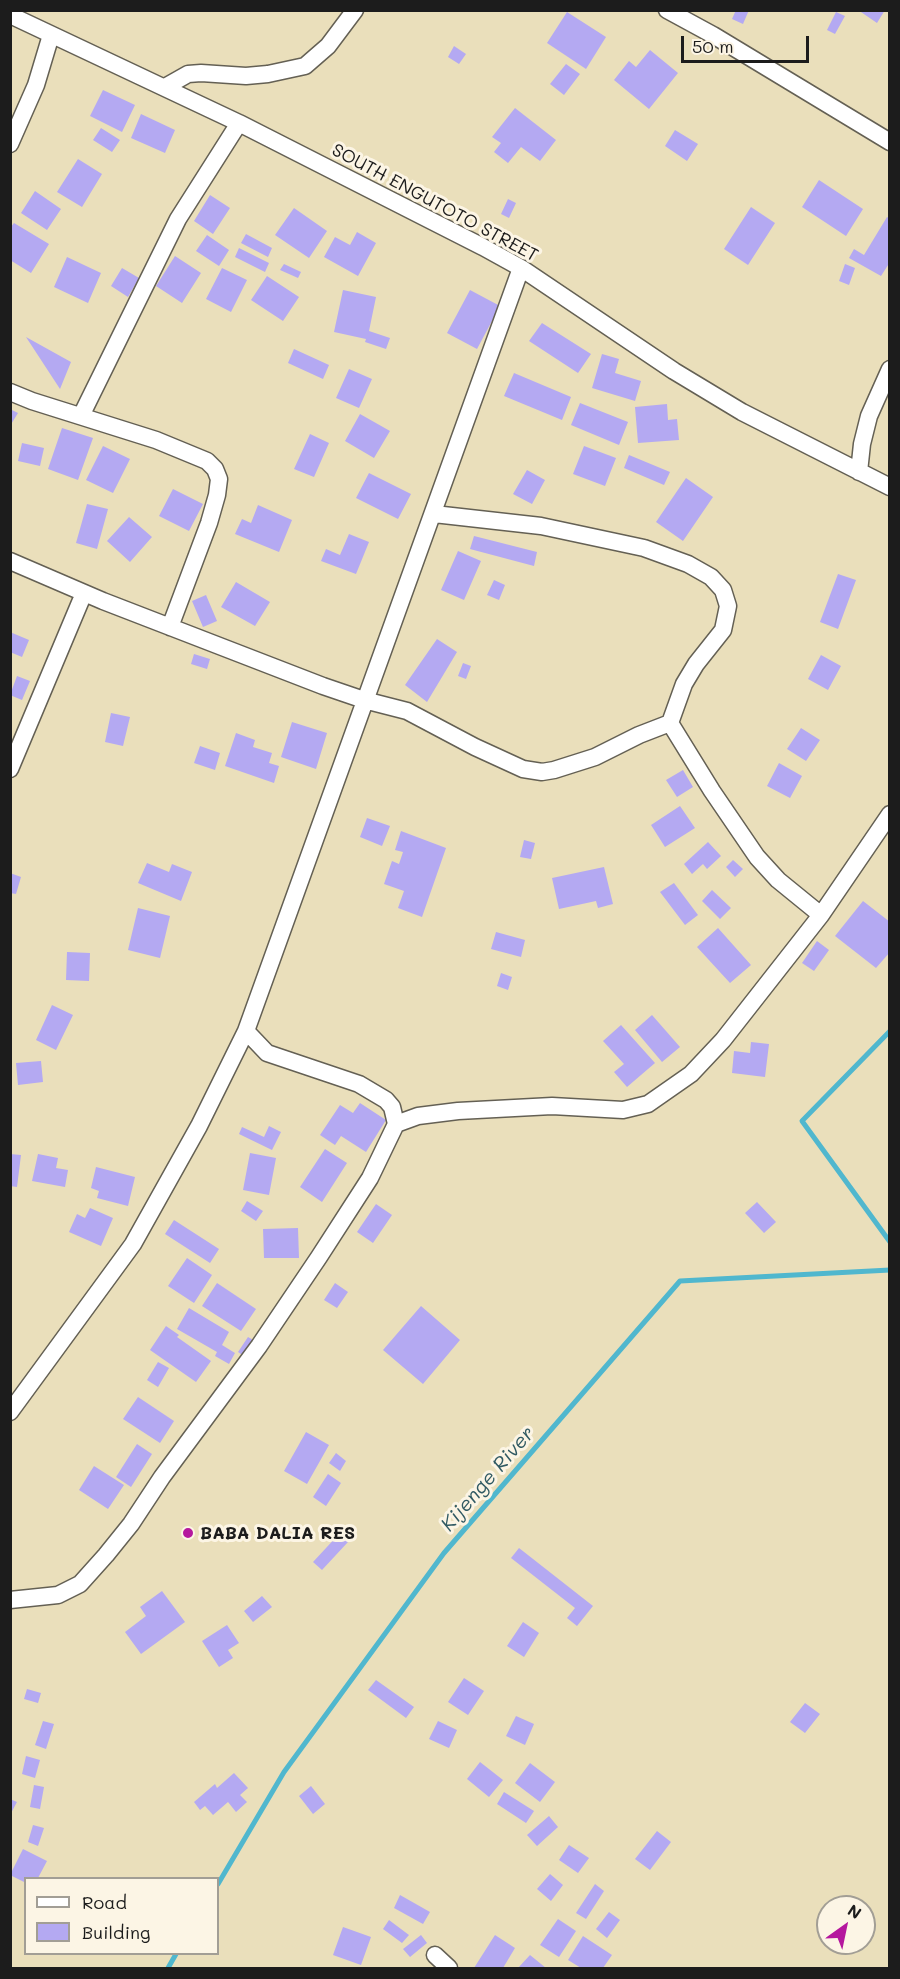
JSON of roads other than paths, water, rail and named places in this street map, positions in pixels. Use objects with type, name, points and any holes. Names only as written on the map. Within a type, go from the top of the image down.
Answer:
[{"type":"street","points":[[165,87],[188,74],[268,75],[305,66],[328,46],[355,10]]},
{"type":"street","points":[[667,10],[713,35],[890,142]]},
{"type":"street","name":"SOUTH ENGUTOTO STREET","points":[[10,15],[239,123],[483,247],[521,268],[732,406],[890,487]]},
{"type":"street","points":[[10,144],[36,85],[51,34]]},
{"type":"street","points":[[81,416],[178,219],[239,123]]},
{"type":"street","points":[[10,1412],[133,1244],[199,1126],[246,1031],[521,268]]},
{"type":"street","points":[[859,472],[862,444],[869,416],[890,369]]},
{"type":"street","points":[[10,392],[186,451],[207,461],[215,469],[219,479],[209,523],[170,627]]},
{"type":"street","points":[[10,561],[170,627],[364,700],[399,708],[419,716],[475,747],[516,766],[542,772],[554,770],[595,758],[639,735],[670,723],[684,684],[696,664],[723,630],[728,606],[723,591],[711,577],[688,564],[644,548],[541,526],[434,514]]},
{"type":"street","points":[[10,769],[84,593]]},
{"type":"street","points":[[670,723],[712,791],[757,857],[778,880],[820,915]]},
{"type":"street","points":[[396,1124],[418,1116],[458,1111],[552,1107],[623,1110],[648,1104],[691,1074],[723,1040],[820,915],[890,814]]},
{"type":"street","points":[[10,1600],[58,1595],[80,1584],[106,1555],[131,1524],[162,1477],[259,1346],[306,1277],[370,1178],[396,1124],[392,1107],[386,1100],[359,1084],[267,1053],[246,1031]]},
{"type":"street","points":[[435,1955],[449,1968]]},
{"type":"waterway","name":"Kijenge River","points":[[890,1031],[802,1121],[890,1242]]},
{"type":"waterway","name":"Kijenge River","points":[[219,1882],[284,1772],[444,1553],[680,1281],[890,1270]]},
{"type":"waterway","name":"Kijenge River","points":[[168,1968],[175,1955]]},
{"type":"place","name":"BABA DALIA RES","points":[[188,1533]]}]
